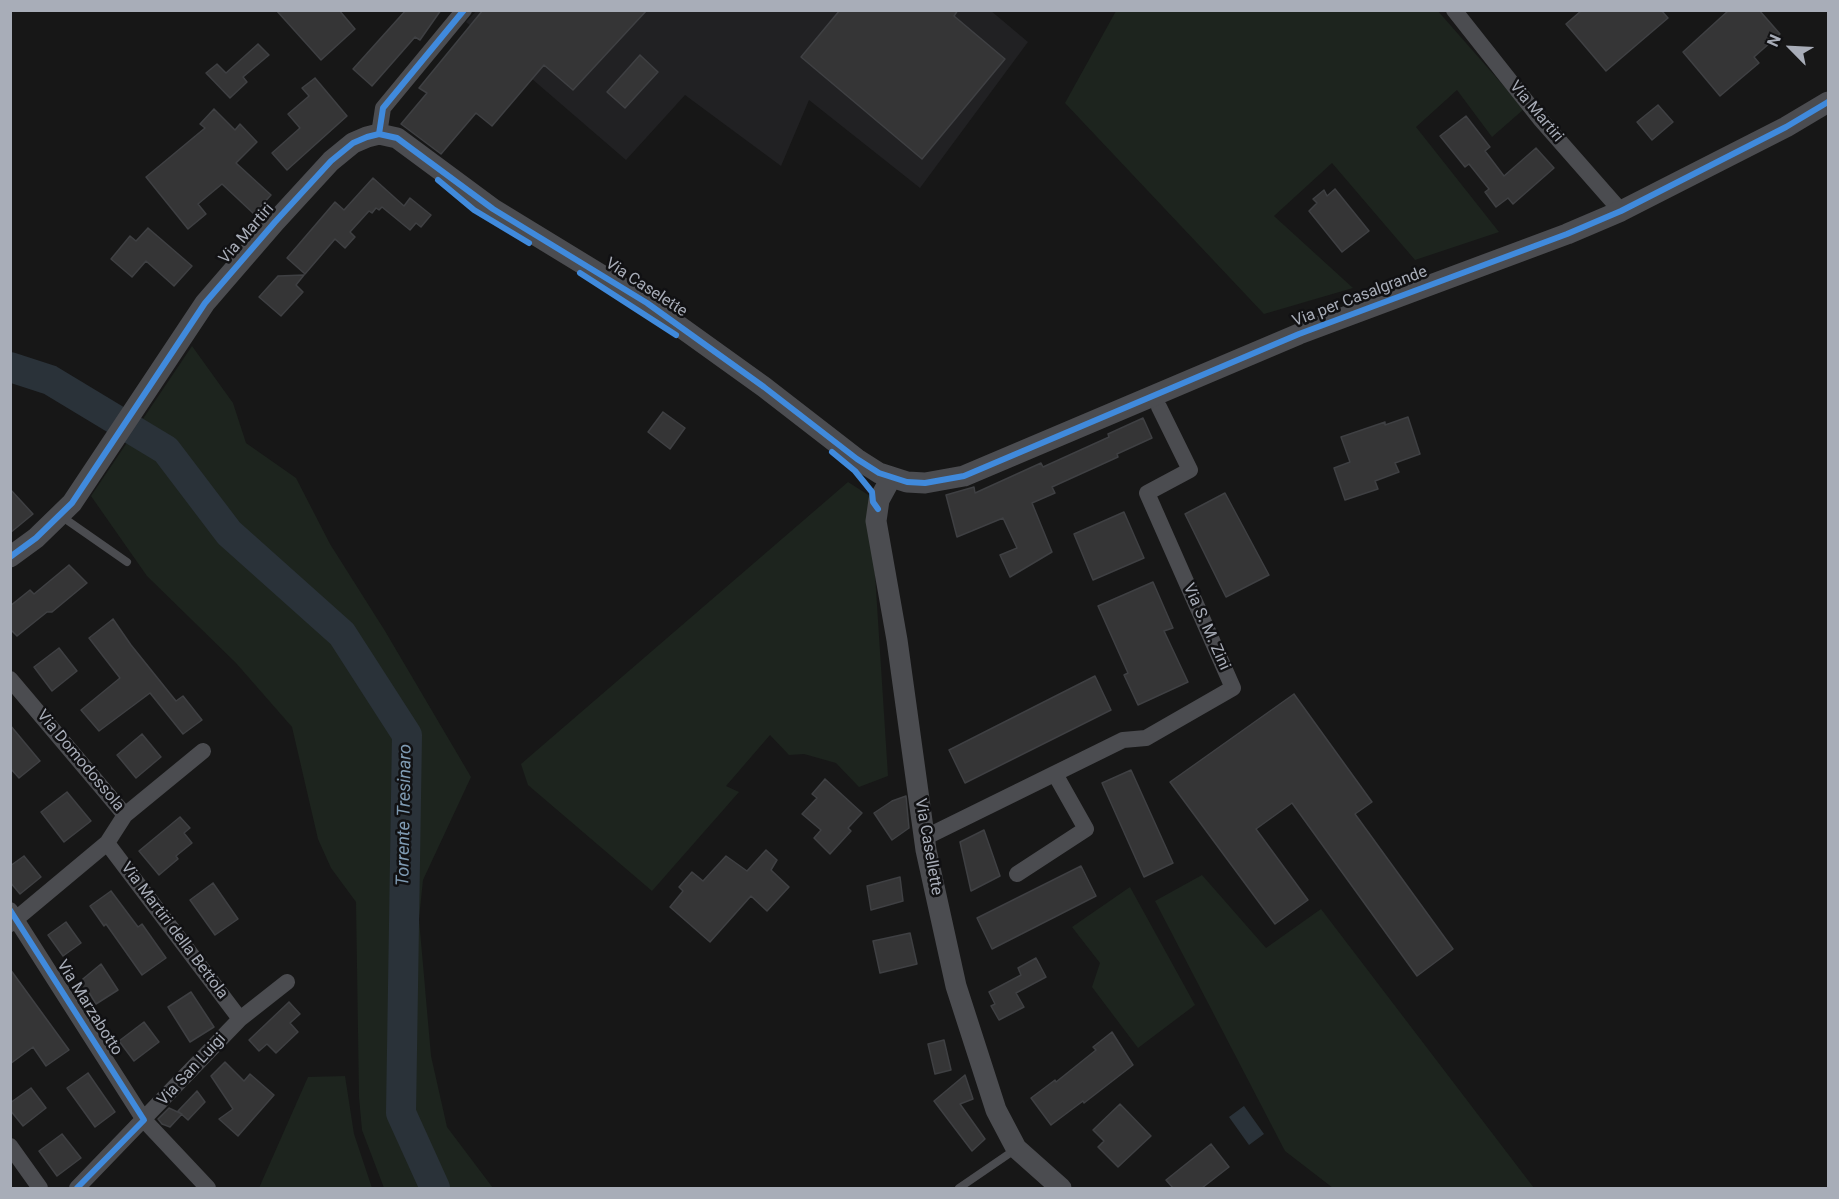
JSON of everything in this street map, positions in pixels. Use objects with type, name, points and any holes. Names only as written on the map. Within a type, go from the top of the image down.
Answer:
[{"type":"street","points":[[379,134],[383,108],[464,10]]},
{"type":"street","name":"Via Martiri","points":[[1454,10],[1541,120],[1621,211]]},
{"type":"street","name":"Via per Casalgrande","points":[[891,478],[925,483],[964,476],[1299,334],[1514,255],[1621,211],[1786,127],[1828,102]]},
{"type":"street","name":"Via Martiri","points":[[10,557],[36,538],[66,509],[185,331],[219,287],[331,161],[353,143],[379,134]]},
{"type":"street","name":"Via Caselette","points":[[379,134],[397,138],[494,209],[647,303],[764,387],[857,459],[891,478]]},
{"type":"street","name":"Via S. M. Zini","points":[[924,838],[1123,740],[1146,738],[1233,688],[1147,493],[1190,470],[1159,407]]},
{"type":"street","name":"Via Casellette","points":[[891,478],[879,500],[876,521],[897,640],[924,838],[956,986],[996,1110],[1016,1148],[1061,1188]]},
{"type":"street","name":"Via Domodossola","points":[[10,679],[125,815]]},
{"type":"street","points":[[13,918],[107,843],[125,815],[203,751]]},
{"type":"street","points":[[1017,874],[1086,829],[1055,774]]},
{"type":"street","name":"Via Martiri della Bettola","points":[[107,843],[240,1019]]},
{"type":"street","name":"Via Marzabotto","points":[[13,918],[144,1120],[208,1188]]},
{"type":"street","name":"Via San Luigi","points":[[77,1188],[240,1019],[287,982]]},
{"type":"street","points":[[10,1146],[40,1188]]},
{"type":"lane","points":[[66,509],[127,562]]},
{"type":"lane","points":[[959,1188],[1016,1148]]},
{"type":"shaded area","points":[[477,10],[990,10],[1028,42],[920,188],[809,100],[781,166],[685,95],[626,160],[466,22]]},
{"type":"shaded area","points":[[1437,10],[1524,109],[1492,137],[1457,90],[1416,127],[1499,232],[1415,260],[1332,163],[1274,216],[1353,288],[1264,314],[1065,103],[1116,11]]},
{"type":"shaded area","points":[[192,346],[233,403],[246,443],[296,478],[330,544],[385,631],[471,777],[423,880],[419,919],[431,1056],[447,1127],[493,1188],[384,1188],[362,1130],[359,1097],[356,902],[331,868],[318,839],[292,727],[236,663],[147,576],[91,496]]},
{"type":"shaded area","points":[[848,482],[870,496],[888,776],[859,787],[836,763],[804,754],[789,755],[770,735],[726,786],[739,792],[652,891],[528,785],[521,764]]},
{"type":"shaded area","points":[[1202,875],[1266,948],[1321,909],[1534,1188],[1333,1188],[1285,1151],[1155,901]]},
{"type":"shaded area","points":[[1130,887],[1195,1005],[1138,1048],[1092,987],[1100,963],[1072,927]]},
{"type":"shaded area","points":[[345,1076],[354,1134],[372,1188],[259,1188],[308,1077]]},
{"type":"shaded area","points":[[1244,1106],[1264,1134],[1249,1145],[1229,1117]]},
{"type":"building","points":[[276,10],[339,10],[355,29],[321,60]]},
{"type":"building","points":[[406,10],[441,10],[420,40],[415,37],[372,86],[353,69]]},
{"type":"building","points":[[483,10],[647,10],[573,90],[544,65],[492,126],[476,113],[441,154],[401,124],[427,93],[419,88]]},
{"type":"building","points":[[840,10],[958,10],[954,16],[1005,59],[922,159],[801,57]]},
{"type":"building","points":[[1582,10],[1661,10],[1668,18],[1606,71],[1566,24]]},
{"type":"building","points":[[1729,10],[1759,10],[1780,34],[1754,57],[1759,63],[1720,96],[1683,52]]},
{"type":"building","points":[[258,44],[269,55],[243,77],[247,82],[230,98],[206,73],[217,64],[226,73]]},
{"type":"building","points":[[640,55],[658,72],[625,108],[607,92]]},
{"type":"building","points":[[315,78],[347,116],[287,170],[272,153],[300,128],[288,114],[309,96],[302,88]]},
{"type":"building","points":[[1658,105],[1673,122],[1652,140],[1637,122]]},
{"type":"building","points":[[214,109],[235,130],[240,124],[257,142],[236,163],[271,195],[254,214],[222,184],[198,204],[206,214],[188,229],[146,177],[205,128],[200,124]]},
{"type":"building","points":[[1466,116],[1490,147],[1485,151],[1504,176],[1536,148],[1554,168],[1513,204],[1508,198],[1496,207],[1485,192],[1489,189],[1469,164],[1465,167],[1440,136]]},
{"type":"building","points":[[373,178],[404,206],[410,198],[431,215],[421,227],[416,223],[410,230],[382,207],[379,210],[376,208],[372,213],[369,211],[350,232],[355,237],[345,248],[335,239],[305,274],[287,258],[335,202],[344,210]]},
{"type":"building","points":[[1335,189],[1369,231],[1342,252],[1309,211],[1317,203],[1313,199],[1324,190],[1327,196]]},
{"type":"building","points":[[148,228],[192,266],[174,286],[146,261],[132,277],[111,259],[130,236],[136,241]]},
{"type":"building","points":[[304,275],[296,285],[303,292],[281,316],[259,297],[278,276]]},
{"type":"building","points":[[663,412],[685,428],[670,449],[648,432]]},
{"type":"building","points":[[1408,417],[1420,454],[1395,463],[1399,472],[1375,481],[1378,489],[1345,500],[1334,468],[1350,462],[1341,437]]},
{"type":"building","points":[[1143,418],[1152,438],[1117,454],[1118,457],[1052,487],[1055,493],[1032,503],[1052,552],[1010,577],[1000,555],[1017,548],[1003,518],[957,537],[946,495],[974,487],[975,493],[1041,463],[1043,467],[1109,437],[1108,434]]},
{"type":"building","points":[[10,489],[33,514],[10,533]]},
{"type":"building","points":[[1225,493],[1269,575],[1226,597],[1185,514]]},
{"type":"building","points":[[1124,512],[1144,558],[1093,580],[1074,534]]},
{"type":"building","points":[[69,565],[87,583],[52,612],[47,612],[17,636],[10,629],[10,606],[30,590],[34,594]]},
{"type":"building","points":[[1153,582],[1173,628],[1164,631],[1188,682],[1138,705],[1124,675],[1128,673],[1098,606]]},
{"type":"building","points":[[113,619],[176,701],[183,696],[202,720],[183,734],[150,693],[99,731],[81,710],[120,678],[89,638]]},
{"type":"building","points":[[59,648],[77,671],[52,691],[34,667]]},
{"type":"building","points":[[1095,676],[1111,710],[965,783],[949,750]]},
{"type":"building","points":[[1294,694],[1372,802],[1355,814],[1453,949],[1417,976],[1292,803],[1256,829],[1308,900],[1275,924],[1170,782]]},
{"type":"building","points":[[10,725],[40,761],[19,778],[10,768]]},
{"type":"building","points":[[142,734],[161,757],[136,778],[117,755]]},
{"type":"building","points":[[1131,770],[1173,863],[1144,877],[1102,783]]},
{"type":"building","points":[[825,779],[862,813],[848,828],[851,831],[830,854],[814,838],[821,830],[802,814],[817,798],[812,794]]},
{"type":"building","points":[[67,792],[91,821],[64,842],[41,812]]},
{"type":"building","points":[[906,796],[909,828],[892,840],[874,813],[892,801]]},
{"type":"building","points":[[180,817],[190,828],[184,833],[192,843],[176,856],[178,859],[159,875],[139,851]]},
{"type":"building","points":[[984,830],[1000,876],[971,891],[960,842]]},
{"type":"building","points":[[766,850],[777,860],[771,870],[789,887],[767,911],[751,896],[710,942],[670,907],[683,891],[679,887],[692,872],[703,881],[726,856],[747,871]]},
{"type":"building","points":[[24,856],[41,877],[20,894],[10,882],[10,866]]},
{"type":"building","points":[[1081,866],[1096,896],[992,949],[977,918]]},
{"type":"building","points":[[900,877],[903,901],[871,910],[867,886]]},
{"type":"building","points":[[213,883],[238,919],[215,935],[190,900]]},
{"type":"building","points":[[111,891],[138,927],[142,924],[166,958],[142,975],[106,924],[104,926],[90,906]]},
{"type":"building","points":[[66,922],[81,943],[63,956],[48,935]]},
{"type":"building","points":[[910,933],[917,964],[880,973],[873,941]]},
{"type":"building","points":[[1036,958],[1046,977],[1016,993],[1024,1007],[999,1020],[991,1006],[995,1004],[989,992],[1021,975],[1018,968]]},
{"type":"building","points":[[101,964],[118,990],[96,1004],[88,991],[78,998],[72,988]]},
{"type":"building","points":[[10,969],[69,1050],[46,1066],[33,1047],[10,1064]]},
{"type":"building","points":[[191,992],[214,1027],[190,1042],[168,1007]]},
{"type":"building","points":[[289,1002],[300,1014],[290,1023],[298,1032],[276,1053],[267,1044],[259,1051],[249,1040]]},
{"type":"building","points":[[144,1022],[159,1042],[134,1061],[119,1041]]},
{"type":"building","points":[[1112,1032],[1133,1065],[1051,1125],[1031,1098],[1055,1080],[1056,1082],[1096,1050],[1093,1047]]},
{"type":"building","points":[[944,1040],[951,1070],[935,1074],[928,1044]]},
{"type":"building","points":[[225,1062],[244,1081],[250,1074],[274,1095],[238,1136],[219,1119],[233,1109],[211,1076]]},
{"type":"building","points":[[88,1073],[115,1112],[95,1127],[67,1088]]},
{"type":"building","points":[[965,1075],[973,1099],[960,1104],[985,1139],[972,1151],[934,1101]]},
{"type":"building","points":[[31,1088],[46,1108],[23,1126],[10,1110],[10,1103]]},
{"type":"building","points":[[197,1091],[205,1102],[188,1120],[178,1111]]},
{"type":"building","points":[[1120,1104],[1151,1136],[1118,1167],[1098,1147],[1104,1141],[1093,1130]]},
{"type":"building","points":[[169,1108],[182,1114],[170,1127],[162,1124],[158,1119]]},
{"type":"building","points":[[62,1134],[81,1158],[57,1176],[39,1151]]},
{"type":"building","points":[[1211,1144],[1229,1167],[1202,1188],[1173,1188],[1166,1180]]},
{"type":"waterway","name":"Torrente Tresinaro","points":[[10,367],[50,380],[166,450],[229,533],[342,634],[407,735],[401,1113],[435,1188]]},
{"type":"cycle path","points":[[379,134],[383,108],[464,10]]},
{"type":"cycle path","points":[[10,557],[36,538],[72,503],[205,303],[331,161],[353,143],[367,137],[379,134],[397,138],[493,209],[647,303],[879,473],[907,482],[925,483],[964,476],[1299,334],[1567,234],[1621,211],[1786,127],[1828,102]]},
{"type":"cycle path","points":[[438,180],[474,210],[529,243]]},
{"type":"cycle path","points":[[580,273],[676,335]]},
{"type":"cycle path","points":[[832,452],[855,471],[872,492],[873,502],[878,509]]},
{"type":"cycle path","points":[[10,910],[144,1120],[77,1188]]}]
